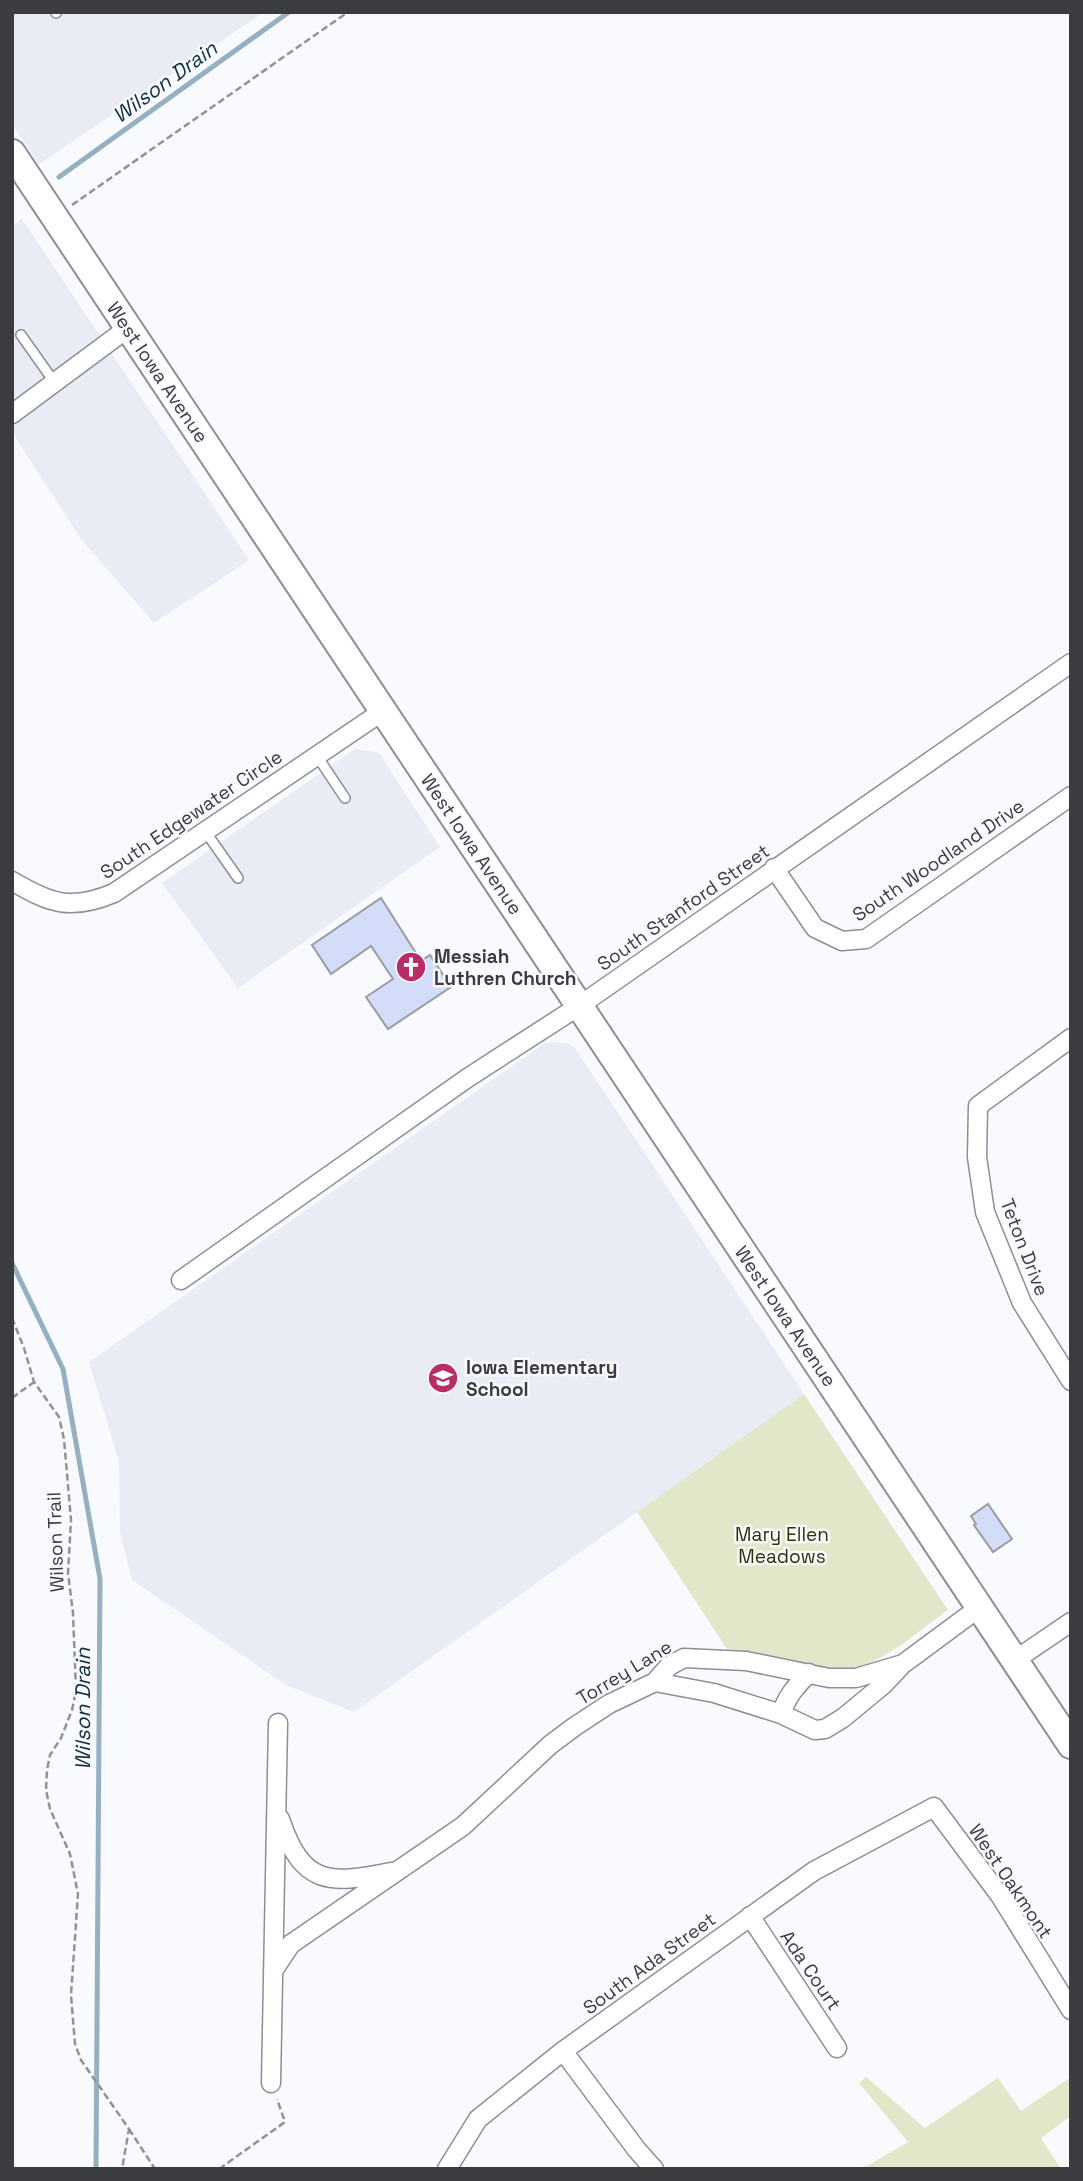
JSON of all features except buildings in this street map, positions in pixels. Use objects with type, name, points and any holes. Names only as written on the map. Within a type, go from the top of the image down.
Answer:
[{"type":"street","name":"West Iowa Avenue","points":[[12,153],[1071,1745]]},
{"type":"street","points":[[12,414],[128,328]]},
{"type":"street","name":"South Stanford Street","points":[[181,1280],[466,1079],[579,1006],[1071,663]]},
{"type":"street","name":"South Edgewater Circle","points":[[12,881],[41,898],[70,904],[95,901],[114,893],[383,711]]},
{"type":"street","name":"South Woodland Drive","points":[[774,868],[815,928],[842,941],[866,939],[1071,796]]},
{"type":"street","name":"Teton Drive","points":[[1071,1038],[978,1106],[977,1157],[985,1212],[1022,1303],[1071,1381]]},
{"type":"street","name":"Torrey Lane","points":[[273,1971],[291,1944],[463,1826],[541,1753],[574,1727],[609,1704],[655,1682],[669,1665],[684,1658],[746,1661],[829,1678],[856,1678],[903,1664],[979,1608]]},
{"type":"street","points":[[1015,1660],[1071,1622]]},
{"type":"street","points":[[655,1682],[714,1693],[782,1714],[815,1731],[825,1729],[865,1701],[903,1664]]},
{"type":"street","points":[[782,1714],[794,1687],[809,1673]]},
{"type":"street","points":[[271,2083],[278,1723]]},
{"type":"street","points":[[276,1806],[288,1844],[305,1868],[320,1875],[342,1879],[401,1870]]},
{"type":"street","name":"West Oakmont","points":[[902,1824],[934,1807],[1001,1897],[1071,2010]]},
{"type":"street","name":"South Ada Street","points":[[447,2169],[478,2119],[563,2051],[814,1871],[902,1824]]},
{"type":"street","name":"Ada Court","points":[[750,1916],[837,2048]]},
{"type":"street","points":[[563,2051],[636,2150],[654,2169]]},
{"type":"lane","points":[[21,335],[55,383]]},
{"type":"lane","points":[[317,756],[345,798]]},
{"type":"lane","points":[[205,831],[238,878]]},
{"type":"path","points":[[68,208],[348,12]]},
{"type":"path","name":"Wilson Trail","points":[[12,1318],[34,1382],[59,1417],[64,1439],[71,1520],[68,1573],[74,1613],[76,1691],[65,1728],[50,1755],[46,1790],[50,1809],[70,1854],[78,1894],[71,1995],[75,2044],[81,2060],[155,2169]]},
{"type":"path","points":[[12,1398],[34,1382]]},
{"type":"path","points":[[219,2169],[285,2122],[271,2083]]},
{"type":"path","points":[[122,2169],[129,2129]]},
{"type":"shaded area","points":[[12,12],[264,12],[39,164],[12,124]]},
{"type":"shaded area","points":[[22,219],[249,560],[154,623],[81,539],[15,437],[12,421],[12,226]]},
{"type":"shaded area","points":[[355,749],[379,753],[440,847],[238,988],[162,883]]},
{"type":"shaded area","name":"Iowa Elementary School","points":[[545,1043],[569,1044],[575,1048],[804,1394],[354,1712],[286,1685],[132,1580],[120,1533],[119,1462],[89,1362]]},
{"type":"green space","name":"Mary Ellen Meadows","points":[[804,1394],[948,1610],[895,1649],[861,1666],[831,1669],[814,1667],[727,1649],[637,1512]]},
{"type":"green space","points":[[866,2077],[925,2128],[998,2078],[1021,2111],[1071,2077],[1071,2116],[1041,2138],[1061,2169],[854,2169],[867,2166],[908,2142],[859,2083]]},
{"type":"waterway","name":"Wilson Drain","points":[[59,177],[289,12]]},
{"type":"waterway","name":"Wilson Drain","points":[[12,1263],[63,1369],[100,1579],[96,2169]]},
{"type":"place","name":"Messiah Luthren Church","points":[[411,967]]},
{"type":"place","name":"Iowa Elementary School","points":[[443,1378]]}]
